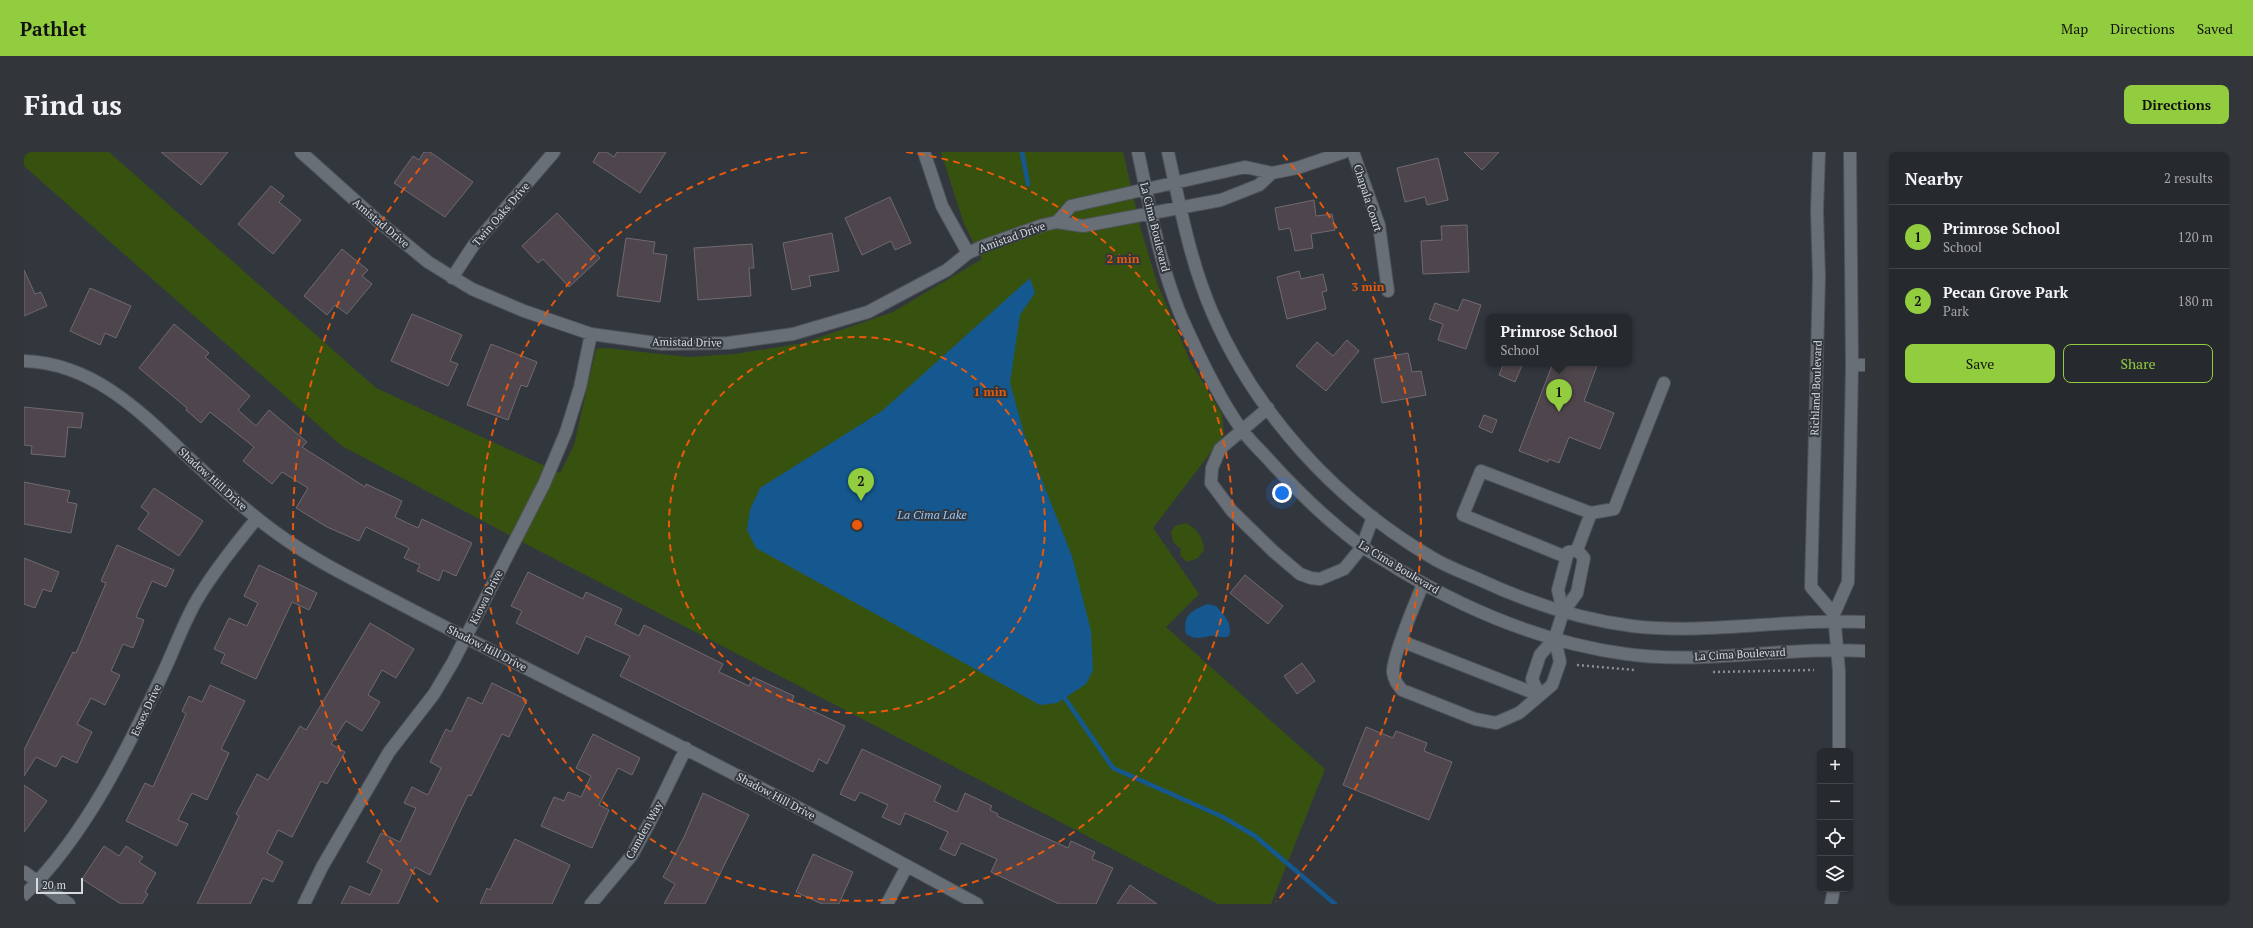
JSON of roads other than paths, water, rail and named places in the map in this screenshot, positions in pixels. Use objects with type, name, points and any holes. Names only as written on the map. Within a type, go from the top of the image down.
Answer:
[{"type":"street","name":"Amistad Drive","points":[[301,152],[378,222],[452,278],[524,311],[591,334],[663,344],[728,343],[793,334],[868,312],[947,270],[968,253],[986,245],[1056,222],[1083,226],[1221,200],[1259,185],[1272,174],[1297,168],[1344,152]]},
{"type":"street","name":"Twin Oaks Drive","points":[[452,278],[473,246],[554,152]]},
{"type":"street","points":[[924,152],[942,206],[968,253]]},
{"type":"street","name":"La Cima Boulevard","points":[[1138,152],[1161,258],[1181,315],[1210,376],[1242,430],[1281,473],[1318,510],[1362,547],[1423,584],[1499,621],[1579,645],[1627,654],[1696,658],[1838,650],[1865,651]]},
{"type":"street","points":[[1168,152],[1191,252],[1212,312],[1246,377],[1294,444],[1340,490],[1389,530],[1432,558],[1518,598],[1578,617],[1633,626],[1695,629],[1835,618],[1865,622]]},
{"type":"street","name":"Chapala Court","points":[[1354,152],[1379,225],[1388,291]]},
{"type":"street","name":"Richland Boulevard","points":[[1819,152],[1817,211],[1819,277],[1811,587],[1835,618]]},
{"type":"street","points":[[1839,748],[1838,650],[1835,618],[1848,582],[1852,365],[1850,152]]},
{"type":"street","name":"Amistad Drive","points":[[1056,222],[1071,206],[1244,167],[1272,174]]},
{"type":"street","name":"Kiowa Drive","points":[[304,904],[322,867],[389,752],[434,694],[466,638],[544,484],[566,432],[580,387],[591,334]]},
{"type":"street","name":"Shadow Hill Drive","points":[[24,361],[34,361],[65,368],[102,384],[137,408],[258,518],[312,557],[466,638],[686,748],[977,904]]},
{"type":"street","points":[[1852,365],[1865,365]]},
{"type":"street","points":[[1566,557],[1463,515],[1481,470],[1591,513],[1614,509],[1664,383]]},
{"type":"street","points":[[1268,408],[1220,449],[1212,468],[1211,483],[1232,511],[1272,551],[1300,574],[1311,578],[1320,579],[1344,569],[1362,547],[1373,517]]},
{"type":"street","points":[[1577,550],[1591,513]]},
{"type":"street","name":"Essex Drive","points":[[24,895],[37,882],[75,833],[129,746],[197,600],[225,557],[258,518]]},
{"type":"street","points":[[1563,612],[1558,590],[1568,552],[1577,550]]},
{"type":"street","points":[[1539,695],[1532,679],[1540,655],[1555,638],[1563,612],[1577,593],[1584,558],[1577,550]]},
{"type":"street","points":[[1423,584],[1401,641],[1393,670],[1395,681],[1402,690],[1474,719],[1496,723],[1519,713],[1552,685],[1560,662],[1555,638]]},
{"type":"street","points":[[1401,641],[1539,695]]},
{"type":"street","name":"Camden Way","points":[[591,904],[632,855],[686,748]]},
{"type":"street","points":[[887,904],[907,866]]},
{"type":"street","points":[[24,872],[69,904]]},
{"type":"street","points":[[1832,904],[1834,892]]},
{"type":"water","name":"La Cima Lake","points":[[1030,278],[1035,293],[1020,315],[1010,383],[1025,437],[1072,556],[1091,631],[1093,670],[1086,684],[1057,703],[1040,705],[756,548],[747,530],[750,510],[760,488],[882,411]]},
{"type":"water","points":[[1207,604],[1216,606],[1225,616],[1230,627],[1229,636],[1198,638],[1186,634],[1185,623],[1189,615],[1196,609]]},
{"type":"waterway","points":[[1022,152],[1028,184]]},
{"type":"waterway","points":[[1062,694],[1113,768],[1223,817],[1255,836],[1335,904]]},
{"type":"place","name":"Primrose School","points":[[1559,412]]},
{"type":"place","name":"Pecan Grove Park","points":[[861,501]]}]
